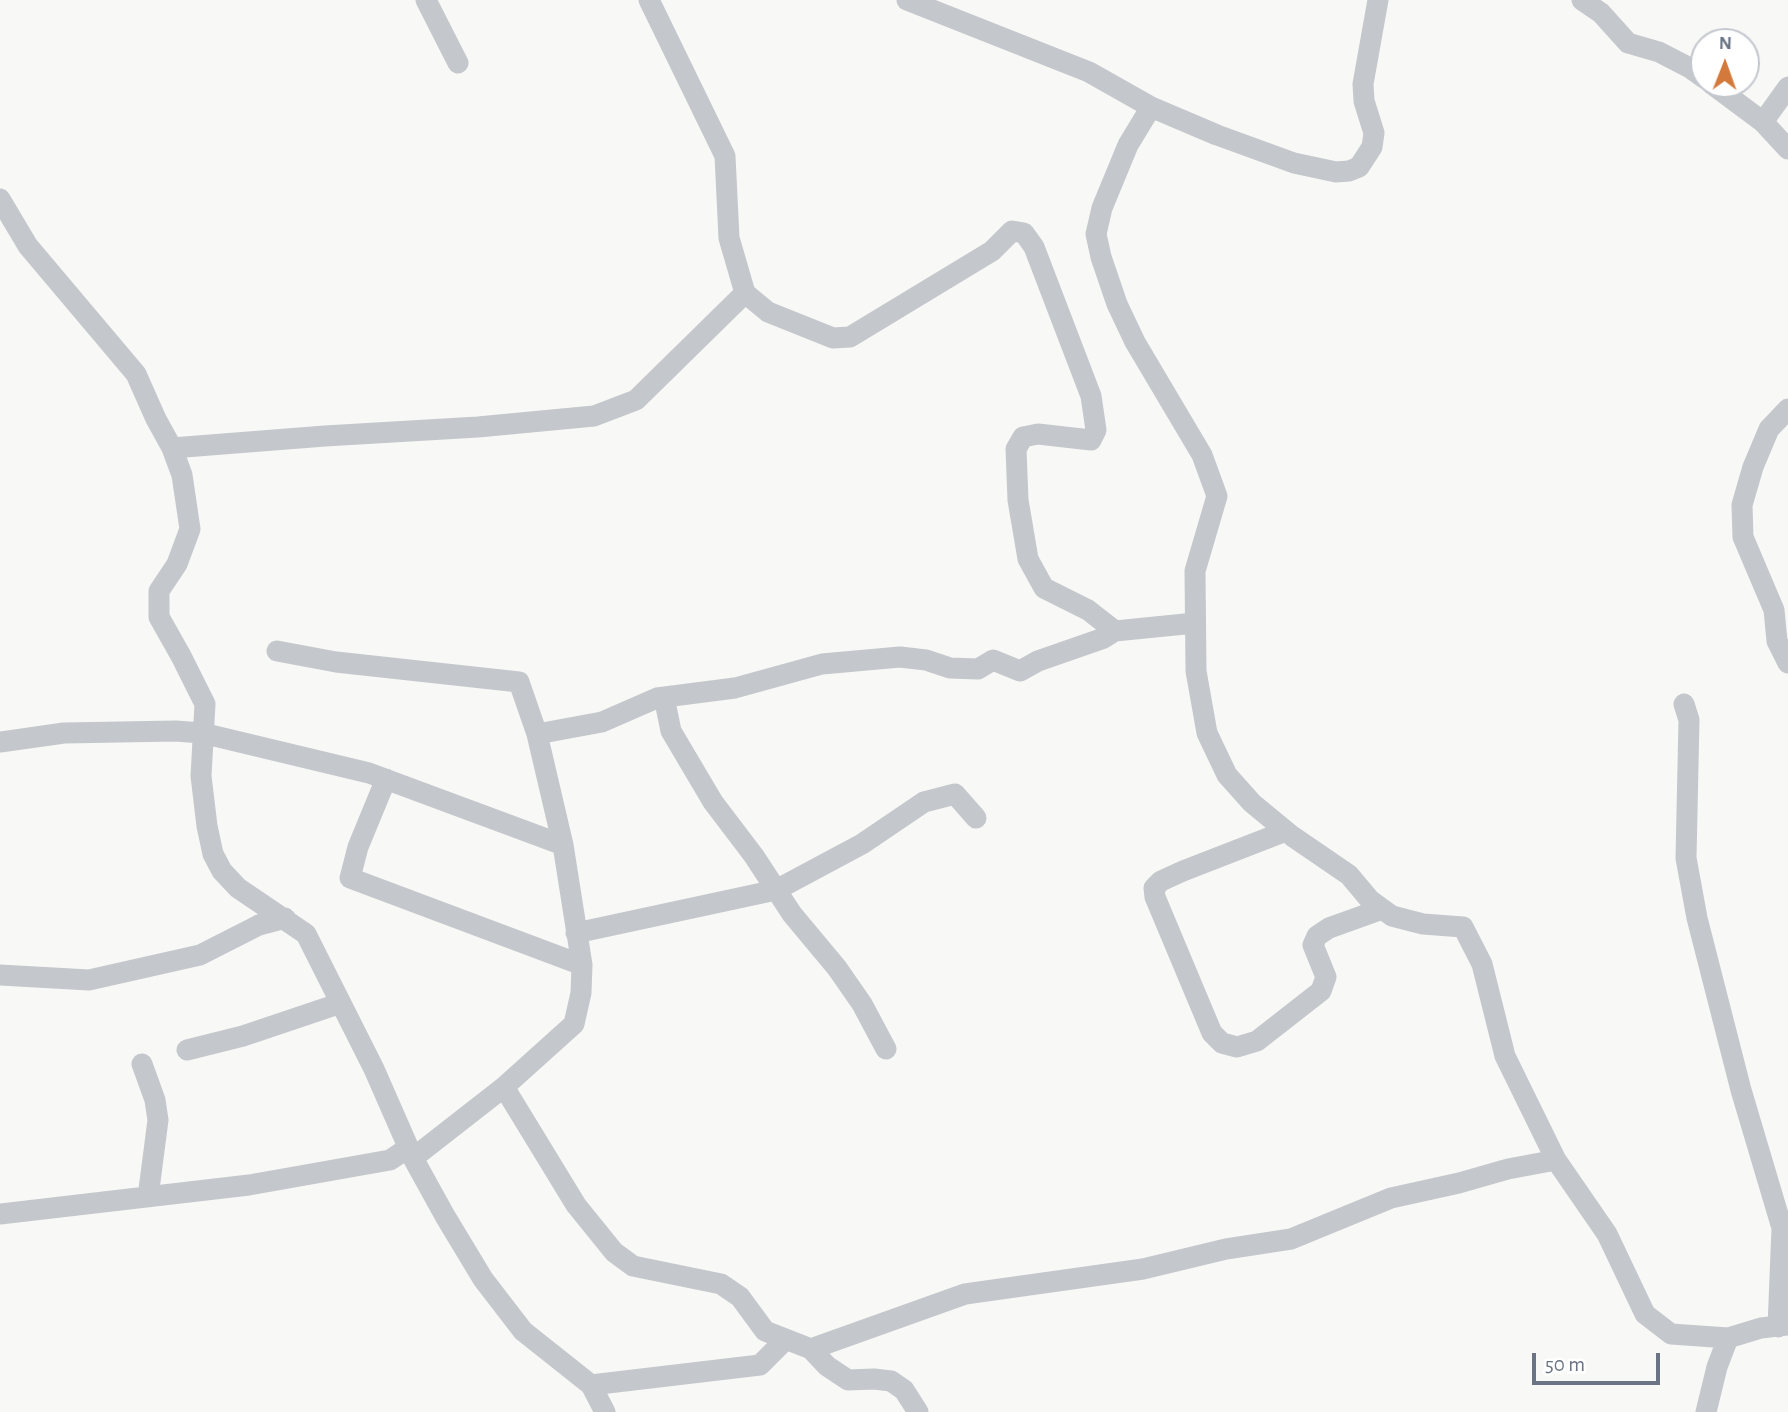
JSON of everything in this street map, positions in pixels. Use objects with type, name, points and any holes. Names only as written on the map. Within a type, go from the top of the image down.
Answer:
[{"type":"street","points":[[426,0],[458,63]]},
{"type":"street","points":[[649,0],[725,156],[729,238],[745,293],[768,312],[832,338],[850,337],[992,251],[1012,231],[1024,233],[1034,247],[1091,396],[1096,430],[1091,440],[1038,434],[1023,436],[1016,449],[1018,500],[1028,559],[1044,588],[1088,610],[1115,631]]},
{"type":"street","points":[[907,0],[1089,72],[1151,107],[1217,135],[1294,163],[1336,172],[1349,172],[1359,167],[1372,148],[1374,133],[1364,101],[1363,84],[1378,0]]},
{"type":"street","points":[[1582,0],[1601,13],[1628,43],[1659,52],[1690,70]]},
{"type":"street","points":[[1763,122],[1788,87]]},
{"type":"street","points":[[1731,98],[1763,122],[1788,149]]},
{"type":"street","points":[[1151,107],[1128,145],[1102,208],[1096,234],[1101,257],[1126,323],[1165,395],[1202,455],[1217,496],[1195,571],[1196,671],[1207,733],[1227,775],[1252,803],[1286,831],[1349,875],[1370,900],[1392,916],[1423,924],[1463,927],[1482,964],[1505,1056],[1556,1160],[1607,1234],[1645,1314],[1671,1334],[1728,1338],[1761,1328],[1783,1326],[1782,1228],[1741,1090],[1697,918],[1686,859],[1689,720],[1684,704]]},
{"type":"street","points":[[0,199],[28,246],[136,374],[182,475],[190,529],[177,564],[159,590],[159,617],[205,704],[201,776],[206,826],[213,854],[222,872],[238,888],[306,934],[374,1069],[411,1153],[445,1216],[484,1279],[523,1331],[591,1385],[606,1412]]},
{"type":"street","points":[[172,448],[478,427],[594,416],[636,400],[745,293]]},
{"type":"street","points":[[1788,409],[1769,429],[1753,467],[1742,505],[1743,537],[1773,611],[1777,641],[1788,663]]},
{"type":"street","points":[[537,734],[602,722],[657,698],[735,688],[822,664],[900,657],[926,660],[950,668],[978,668],[993,660],[1020,671],[1038,661],[1104,638],[1115,631],[1195,623]]},
{"type":"street","points":[[0,1214],[249,1185],[390,1160],[411,1153],[504,1087],[573,1024],[581,993],[582,965],[563,845],[537,734],[519,682],[349,663],[276,651]]},
{"type":"street","points":[[664,697],[671,731],[688,764],[792,914],[837,968],[862,1004],[886,1049]]},
{"type":"street","points":[[0,742],[65,733],[202,733],[369,773],[563,845]]},
{"type":"street","points":[[386,779],[358,847],[350,878],[582,965]]},
{"type":"street","points":[[576,933],[776,890],[862,844],[924,802],[955,794],[976,818]]},
{"type":"street","points":[[1286,831],[1183,871],[1161,881],[1154,888],[1155,897],[1212,1034],[1222,1043],[1237,1047],[1257,1041],[1321,991],[1325,977],[1313,946],[1317,936],[1329,928],[1382,909]]},
{"type":"street","points":[[0,975],[89,980],[200,956],[259,925],[285,918]]},
{"type":"street","points":[[187,1050],[243,1036],[341,1003]]},
{"type":"street","points":[[142,1063],[155,1100],[158,1120],[148,1197]]},
{"type":"street","points":[[504,1087],[576,1205],[614,1252],[633,1266],[721,1284],[740,1297],[765,1331],[811,1349],[827,1366],[848,1380],[874,1378],[891,1381],[904,1390],[918,1412]]},
{"type":"street","points":[[811,1349],[965,1294],[1143,1269],[1226,1249],[1291,1239],[1391,1198],[1507,1169],[1556,1160]]},
{"type":"street","points":[[1706,1412],[1717,1367],[1728,1338]]},
{"type":"street","points":[[591,1385],[760,1365],[785,1340]]}]
